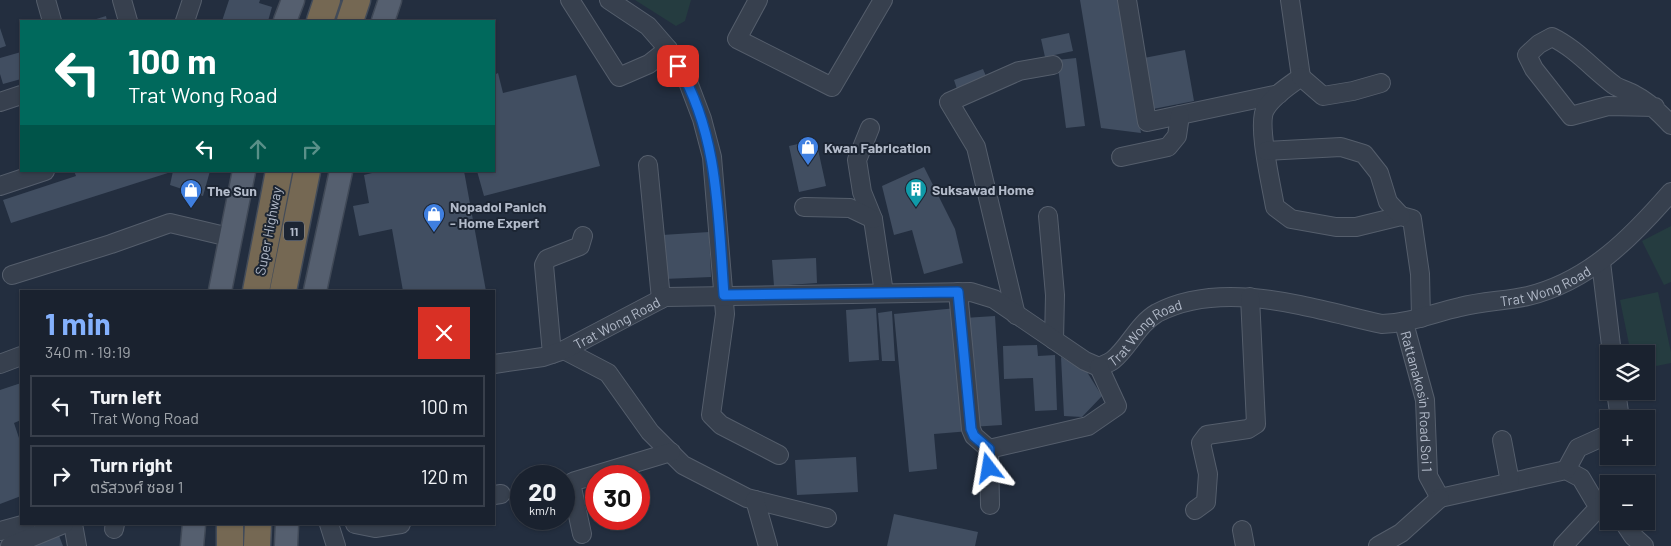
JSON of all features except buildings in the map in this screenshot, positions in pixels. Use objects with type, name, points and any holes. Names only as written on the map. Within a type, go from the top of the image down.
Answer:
[{"type":"highway","points":[[320,20],[328,0]]},
{"type":"highway","points":[[350,20],[357,0]]},
{"type":"highway","name":"Super Highway","points":[[256,290],[279,172]]},
{"type":"highway","name":"Super Highway","points":[[283,290],[307,172]]},
{"type":"highway","points":[[230,525],[230,546]]},
{"type":"highway","points":[[257,546],[258,525]]},
{"type":"main road","points":[[286,20],[293,0]]},
{"type":"main road","points":[[383,20],[390,0]]},
{"type":"main road","points":[[220,290],[229,237],[244,172]]},
{"type":"main road","points":[[315,290],[341,172]]},
{"type":"main road","points":[[192,546],[194,525]]},
{"type":"main road","points":[[286,546],[287,525]]},
{"type":"street","points":[[46,0],[52,20]]},
{"type":"street","points":[[122,0],[128,20]]},
{"type":"street","points":[[185,20],[192,0]]},
{"type":"street","points":[[570,0],[619,77],[649,64],[668,49]]},
{"type":"street","points":[[608,0],[648,26],[668,49],[688,82],[702,119],[712,158],[726,314],[711,415],[721,425],[779,455]]},
{"type":"street","points":[[758,0],[737,39],[832,87],[883,0]]},
{"type":"street","points":[[1127,0],[1147,122],[1279,94]]},
{"type":"street","points":[[1290,0],[1301,77],[1323,96],[1353,91],[1381,83]]},
{"type":"street","points":[[1655,107],[1608,106],[1571,116],[1534,69],[1527,55],[1539,44],[1552,37],[1567,45],[1582,60],[1616,86],[1635,94],[1655,107],[1671,125]]},
{"type":"street","points":[[1016,315],[976,147],[949,102],[1019,71],[1053,65]]},
{"type":"street","points":[[1301,77],[1279,94],[1265,109],[1262,128],[1275,207],[1291,219],[1336,227],[1356,227],[1401,216],[1412,218],[1420,274],[1420,318]]},
{"type":"street","points":[[0,102],[20,95]]},
{"type":"street","points":[[1121,157],[1168,147],[1178,136],[1180,115]]},
{"type":"street","points":[[870,128],[857,160],[862,192],[873,219],[884,293]]},
{"type":"street","points":[[1266,151],[1341,147],[1364,154],[1379,172],[1388,202],[1401,216]]},
{"type":"street","points":[[648,165],[661,299]]},
{"type":"street","points":[[0,186],[42,172]]},
{"type":"street","name":"Trat Wong Road","points":[[495,364],[558,352],[661,299],[724,295],[971,292],[994,299],[1085,361],[1099,367],[1113,360],[1132,335],[1156,314],[1190,301],[1220,297],[1250,297],[1382,324],[1404,323],[1461,307],[1529,296],[1577,278],[1601,262],[1665,203],[1671,192]]},
{"type":"street","points":[[804,207],[850,208],[873,219]]},
{"type":"street","points":[[1048,216],[1055,295],[1054,340]]},
{"type":"street","points":[[12,275],[111,244],[170,223],[229,237]]},
{"type":"street","points":[[583,236],[580,246],[547,259],[544,265],[558,352],[608,373],[650,432],[684,465],[747,498],[828,518]]},
{"type":"street","points":[[1601,262],[1611,345]]},
{"type":"street","points":[[958,292],[971,429],[974,436],[989,449],[990,504]]},
{"type":"street","points":[[1195,510],[1206,502],[1208,474],[1201,443],[1207,435],[1248,429],[1256,424],[1250,297]]},
{"type":"street","name":"Rattanakosin Road Soi 1","points":[[1404,323],[1425,400],[1428,476],[1440,498]]},
{"type":"street","points":[[0,364],[20,356]]},
{"type":"street","points":[[989,449],[1088,426],[1117,406],[1099,367]]},
{"type":"street","points":[[1566,470],[1578,448],[1600,438]]},
{"type":"street","points":[[1502,440],[1510,482]]},
{"type":"street","points":[[575,483],[671,452]]},
{"type":"street","points":[[1378,546],[1402,540],[1440,498],[1566,470],[1581,478],[1594,500],[1600,504]]},
{"type":"street","points":[[756,500],[768,546]]},
{"type":"street","points":[[575,510],[582,534]]},
{"type":"street","points":[[1563,546],[1600,512]]},
{"type":"street","points":[[0,531],[22,525]]},
{"type":"street","points":[[10,546],[62,525]]},
{"type":"street","points":[[73,525],[77,546]]},
{"type":"street","points":[[329,525],[336,546]]},
{"type":"street","points":[[360,525],[375,528],[394,525]]},
{"type":"street","points":[[1630,530],[1643,546]]},
{"type":"green space","points":[[635,0],[691,0],[685,21],[676,26]]},
{"type":"green space","points":[[1671,226],[1671,282],[1664,285],[1642,241]]},
{"type":"green space","points":[[1658,292],[1671,352],[1671,363],[1655,366],[1655,345],[1629,345],[1620,300]]},
{"type":"place","name":"Kwan Fabrication","points":[[808,166]]},
{"type":"place","name":"Suksawad Home","points":[[916,208]]},
{"type":"place","name":"The Sun","points":[[191,209]]},
{"type":"place","name":"Nopadol Panich - Home Expert","points":[[434,233]]},
{"type":"route","points":[[678,66],[688,82],[702,119],[712,158],[717,193],[724,295],[958,292],[966,394],[971,429],[974,436],[989,449],[989,468]]}]
